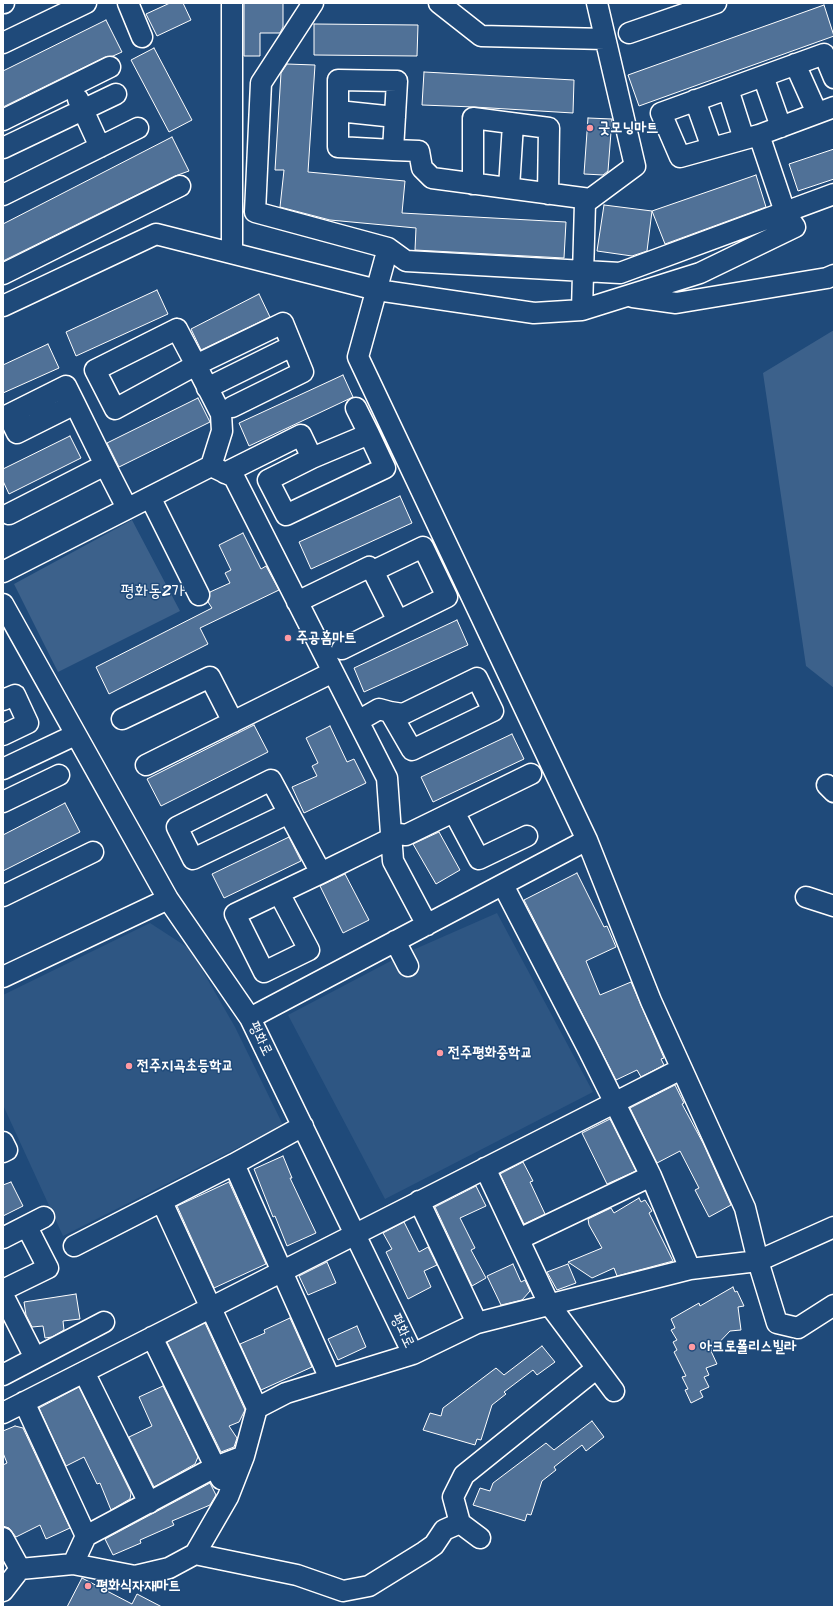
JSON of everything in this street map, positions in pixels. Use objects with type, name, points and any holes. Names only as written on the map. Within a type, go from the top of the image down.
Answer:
[{"type":"street","points":[[3,43],[86,3]]},
{"type":"street","points":[[128,3],[142,37]]},
{"type":"street","points":[[232,3],[232,253]]},
{"type":"street","points":[[313,3],[261,83],[255,212],[388,248],[406,261],[620,273],[790,219]]},
{"type":"street","points":[[439,3],[481,36],[605,39]]},
{"type":"street","points":[[582,310],[585,203],[635,166],[597,3]]},
{"type":"street","points":[[629,33],[716,3]]},
{"type":"street","points":[[795,64],[826,110],[751,137],[680,157],[661,113],[795,64],[824,54],[834,78]]},
{"type":"street","points":[[3,120],[110,67]]},
{"type":"street","points":[[763,76],[782,127]]},
{"type":"street","points":[[393,150],[397,80],[338,80],[338,147],[393,150],[419,151],[422,168],[432,178],[590,199]]},
{"type":"street","points":[[72,86],[100,147]]},
{"type":"street","points":[[728,89],[790,219]]},
{"type":"street","points":[[3,148],[116,94]]},
{"type":"street","points":[[696,100],[712,148]]},
{"type":"street","points":[[338,111],[395,117]]},
{"type":"street","points":[[473,184],[473,118],[549,128],[548,194]]},
{"type":"street","points":[[509,188],[513,124]]},
{"type":"street","points":[[3,196],[138,128]]},
{"type":"street","points":[[3,274],[180,186]]},
{"type":"street","points":[[3,306],[156,234],[376,290],[534,313],[582,310],[700,273],[834,194]]},
{"type":"street","points":[[388,248],[358,357],[587,840],[651,1001],[744,1208],[777,1323],[798,1328],[834,1305]]},
{"type":"street","points":[[627,296],[676,303],[827,278],[834,275]]},
{"type":"street","points":[[218,469],[222,431],[221,414],[207,388],[196,365],[177,329],[95,370],[115,409],[196,365],[283,323],[303,372],[232,407]]},
{"type":"street","points":[[207,388],[292,346]]},
{"type":"street","points":[[75,404],[127,508]]},
{"type":"street","points":[[356,408],[369,434],[385,468],[286,515],[268,480],[312,458],[369,434]]},
{"type":"street","points":[[3,572],[150,497],[301,435],[312,458]]},
{"type":"street","points":[[9,514],[105,465]]},
{"type":"street","points":[[218,469],[234,477],[387,778],[394,861],[427,925]]},
{"type":"street","points":[[150,497],[199,594]]},
{"type":"street","points":[[342,649],[446,597],[423,547],[373,571]]},
{"type":"street","points":[[297,602],[369,567],[373,571],[398,621]]},
{"type":"street","name":"평화로","points":[[3,604],[168,899],[250,1018],[354,1235],[414,1354]]},
{"type":"street","points":[[146,765],[333,672]]},
{"type":"street","points":[[122,719],[210,677],[233,722]]},
{"type":"street","points":[[358,721],[379,709],[403,714],[477,678],[493,711],[412,750],[390,712]]},
{"type":"street","points":[[3,700],[15,695],[28,723],[3,735]]},
{"type":"street","points":[[3,769],[75,735]]},
{"type":"street","points":[[279,893],[392,836],[406,835],[531,774]]},
{"type":"street","points":[[3,802],[59,775]]},
{"type":"street","points":[[289,813],[193,859],[177,827],[271,780],[289,813],[321,873]]},
{"type":"street","points":[[454,812],[479,859],[527,836]]},
{"type":"street","points":[[250,1018],[587,840]]},
{"type":"street","points":[[3,896],[93,852]]},
{"type":"street","points":[[503,885],[651,1176],[690,1268]]},
{"type":"street","points":[[806,897],[834,906]]},
{"type":"street","points":[[3,977],[168,899]]},
{"type":"street","points":[[395,942],[408,966]]},
{"type":"street","points":[[3,1413],[681,1069]]},
{"type":"street","points":[[74,1246],[162,1202],[302,1126]]},
{"type":"street","points":[[3,1142],[7,1150],[3,1152]]},
{"type":"street","points":[[234,1164],[330,1379]]},
{"type":"street","points":[[485,1168],[549,1304],[614,1391]]},
{"type":"street","points":[[519,1238],[651,1176]]},
{"type":"street","points":[[419,1201],[477,1323]]},
{"type":"street","points":[[3,1591],[20,1569],[73,1564],[135,1576],[169,1568],[195,1554],[228,1497],[244,1456],[258,1408],[210,1308],[162,1202]]},
{"type":"street","points":[[3,1238],[27,1227],[44,1216]]},
{"type":"street","points":[[3,1290],[48,1268],[27,1227]]},
{"type":"street","points":[[258,1408],[286,1393],[414,1354],[477,1323],[690,1268],[758,1261],[834,1227]]},
{"type":"street","points":[[3,1295],[35,1358]]},
{"type":"street","points":[[3,1375],[104,1322]]},
{"type":"street","points":[[152,1337],[216,1467],[228,1497]]},
{"type":"street","points":[[480,1538],[460,1524],[453,1497],[464,1475],[597,1368]]},
{"type":"street","points":[[84,1372],[148,1503]]},
{"type":"street","points":[[24,1402],[86,1536]]},
{"type":"street","points":[[73,1564],[86,1536],[216,1467],[244,1456]]},
{"type":"street","points":[[195,1554],[298,1575],[343,1591],[369,1586],[434,1545],[444,1530],[460,1524]]},
{"type":"street","points":[[3,1538],[20,1569]]},
{"type":"shaded area","points":[[834,330],[834,688],[806,666],[763,373]]},
{"type":"shaded area","points":[[132,520],[180,611],[58,672],[14,584]]},
{"type":"shaded area","name":"전주평화중학교","points":[[497,913],[593,1092],[385,1199],[288,1015],[406,953]]},
{"type":"shaded area","name":"전주지곡초등학교","points":[[150,923],[190,949],[235,1027],[283,1125],[63,1236],[3,1105],[3,995]]},
{"type":"building","points":[[170,3],[183,3],[191,20],[157,36],[146,14]]},
{"type":"building","points":[[244,3],[283,3],[283,27],[280,33],[260,33],[260,56],[244,56]]},
{"type":"building","points":[[824,5],[834,36],[639,106],[628,75]]},
{"type":"building","points":[[106,20],[122,52],[113,56],[105,57],[3,107],[3,71]]},
{"type":"building","points":[[314,24],[418,25],[417,56],[314,55]]},
{"type":"building","points":[[154,48],[192,120],[169,132],[131,60]]},
{"type":"building","points":[[287,64],[315,65],[308,172],[405,181],[402,213],[566,222],[564,258],[415,250],[416,228],[330,220],[280,207],[284,170],[275,170],[281,73]]},
{"type":"building","points":[[424,72],[574,80],[573,113],[422,105]]},
{"type":"building","points":[[588,118],[612,119],[608,171],[603,175],[584,174]]},
{"type":"building","points":[[172,137],[189,171],[175,176],[3,261],[3,224]]},
{"type":"building","points":[[834,149],[834,179],[798,191],[789,164]]},
{"type":"building","points":[[756,175],[766,207],[665,244],[652,211]]},
{"type":"building","points":[[604,205],[652,211],[647,251],[632,256],[597,251]]},
{"type":"building","points":[[157,290],[168,314],[76,356],[66,332]]},
{"type":"building","points":[[259,294],[270,317],[201,350],[191,329]]},
{"type":"building","points":[[48,344],[59,368],[3,393],[3,365]]},
{"type":"building","points":[[343,375],[353,397],[249,446],[239,423]]},
{"type":"building","points":[[198,398],[210,422],[119,467],[107,443]]},
{"type":"building","points":[[70,436],[81,458],[9,494],[3,481],[3,469]]},
{"type":"building","points":[[400,496],[412,523],[311,569],[299,542]]},
{"type":"building","points":[[243,533],[261,569],[266,566],[279,590],[200,628],[208,644],[109,694],[96,667],[212,608],[208,602],[210,592],[230,583],[225,573],[231,570],[219,545]]},
{"type":"building","points":[[457,620],[468,645],[364,692],[354,668]]},
{"type":"building","points":[[254,725],[268,752],[161,806],[147,779]]},
{"type":"building","points":[[330,726],[347,762],[354,759],[366,783],[304,813],[292,787],[317,776],[312,766],[318,763],[306,738]]},
{"type":"building","points":[[512,734],[524,759],[433,802],[421,777]]},
{"type":"building","points":[[65,803],[80,832],[3,871],[3,835]]},
{"type":"building","points":[[439,832],[460,870],[436,884],[413,844]]},
{"type":"building","points":[[289,837],[301,861],[224,898],[212,874]]},
{"type":"building","points":[[577,873],[604,927],[607,926],[616,947],[586,961],[600,995],[631,982],[664,1058],[661,1059],[664,1065],[641,1077],[637,1070],[616,1080],[524,900]]},
{"type":"building","points":[[345,874],[369,920],[343,933],[320,886]]},
{"type":"building","points":[[675,1085],[684,1103],[682,1104],[703,1143],[731,1205],[709,1217],[695,1190],[699,1188],[680,1151],[657,1163],[630,1108]]},
{"type":"building","points":[[610,1119],[636,1171],[607,1184],[582,1133]]},
{"type":"building","points":[[283,1156],[292,1178],[290,1178],[316,1233],[287,1246],[275,1216],[273,1217],[254,1169]]},
{"type":"building","points":[[523,1162],[533,1181],[530,1182],[545,1214],[524,1224],[500,1174]]},
{"type":"building","points":[[11,1182],[23,1206],[3,1216],[3,1185]]},
{"type":"building","points":[[229,1182],[266,1264],[214,1288],[177,1206]]},
{"type":"building","points":[[476,1186],[486,1206],[460,1218],[475,1248],[471,1250],[486,1278],[472,1286],[435,1207]]},
{"type":"building","points":[[639,1198],[641,1202],[645,1200],[652,1211],[649,1213],[673,1261],[617,1276],[614,1268],[592,1278],[568,1262],[602,1248],[589,1225],[588,1219],[611,1208],[614,1213]]},
{"type":"building","points":[[404,1222],[419,1252],[428,1247],[437,1265],[424,1271],[431,1287],[408,1299],[386,1252],[392,1249],[383,1233]]},
{"type":"building","points":[[327,1262],[336,1283],[308,1295],[299,1276]]},
{"type":"building","points":[[513,1264],[521,1282],[525,1280],[530,1291],[522,1300],[501,1305],[487,1276]]},
{"type":"building","points":[[568,1264],[576,1283],[557,1290],[547,1272]]},
{"type":"building","name":"아크로폴리스빌라","points":[[733,1287],[735,1292],[737,1291],[744,1306],[738,1307],[741,1330],[730,1331],[711,1351],[717,1364],[706,1368],[709,1375],[704,1377],[709,1387],[700,1391],[703,1397],[691,1403],[685,1390],[688,1389],[682,1377],[686,1376],[674,1352],[677,1350],[673,1342],[677,1340],[671,1330],[675,1328],[671,1319],[699,1303],[700,1306]]},
{"type":"building","points":[[76,1294],[80,1319],[63,1321],[64,1330],[52,1337],[45,1338],[43,1326],[32,1327],[26,1315],[24,1302]]},
{"type":"building","points":[[290,1318],[312,1367],[261,1390],[240,1344],[265,1333],[264,1330]]},
{"type":"building","points":[[205,1323],[245,1410],[239,1422],[229,1426],[237,1438],[234,1447],[221,1452],[167,1342]]},
{"type":"building","points":[[357,1326],[366,1347],[338,1360],[328,1339]]},
{"type":"building","points":[[542,1346],[555,1362],[537,1375],[533,1370],[504,1392],[506,1394],[492,1405],[481,1440],[477,1439],[475,1445],[423,1430],[430,1413],[441,1416],[443,1408],[496,1368],[504,1375]]},
{"type":"building","points":[[163,1386],[198,1457],[195,1464],[154,1487],[129,1437],[152,1426],[139,1397]]},
{"type":"building","points":[[79,1387],[131,1493],[130,1499],[111,1510],[100,1483],[97,1484],[84,1457],[66,1466],[39,1408]]},
{"type":"building","points":[[592,1421],[604,1437],[586,1451],[582,1445],[554,1467],[556,1470],[542,1481],[531,1515],[527,1514],[525,1521],[473,1505],[480,1488],[490,1491],[493,1483],[546,1443],[554,1450]]},
{"type":"building","points":[[15,1426],[23,1428],[70,1528],[46,1539],[40,1525],[16,1537],[9,1528],[3,1526],[3,1465],[7,1463],[3,1453],[3,1431]]},
{"type":"building","points":[[210,1483],[216,1495],[210,1505],[172,1521],[174,1525],[140,1540],[141,1543],[113,1555],[105,1539]]},
{"type":"building","name":"평화식자재마트","points":[[82,1578],[132,1604],[137,1594],[162,1607],[67,1607]]},
{"type":"place","name":"굿모닝마트","points":[[590,128]]},
{"type":"place","name":"주공홈마트","points":[[288,638]]},
{"type":"place","name":"전주평화중학교","points":[[440,1053]]},
{"type":"place","name":"전주지곡초등학교","points":[[129,1066]]},
{"type":"place","name":"아크로폴리스빌라","points":[[692,1347]]},
{"type":"place","name":"평화식자재마트","points":[[88,1586]]},
{"type":"district","name":"평화동2가","points":[[153,592]]}]
